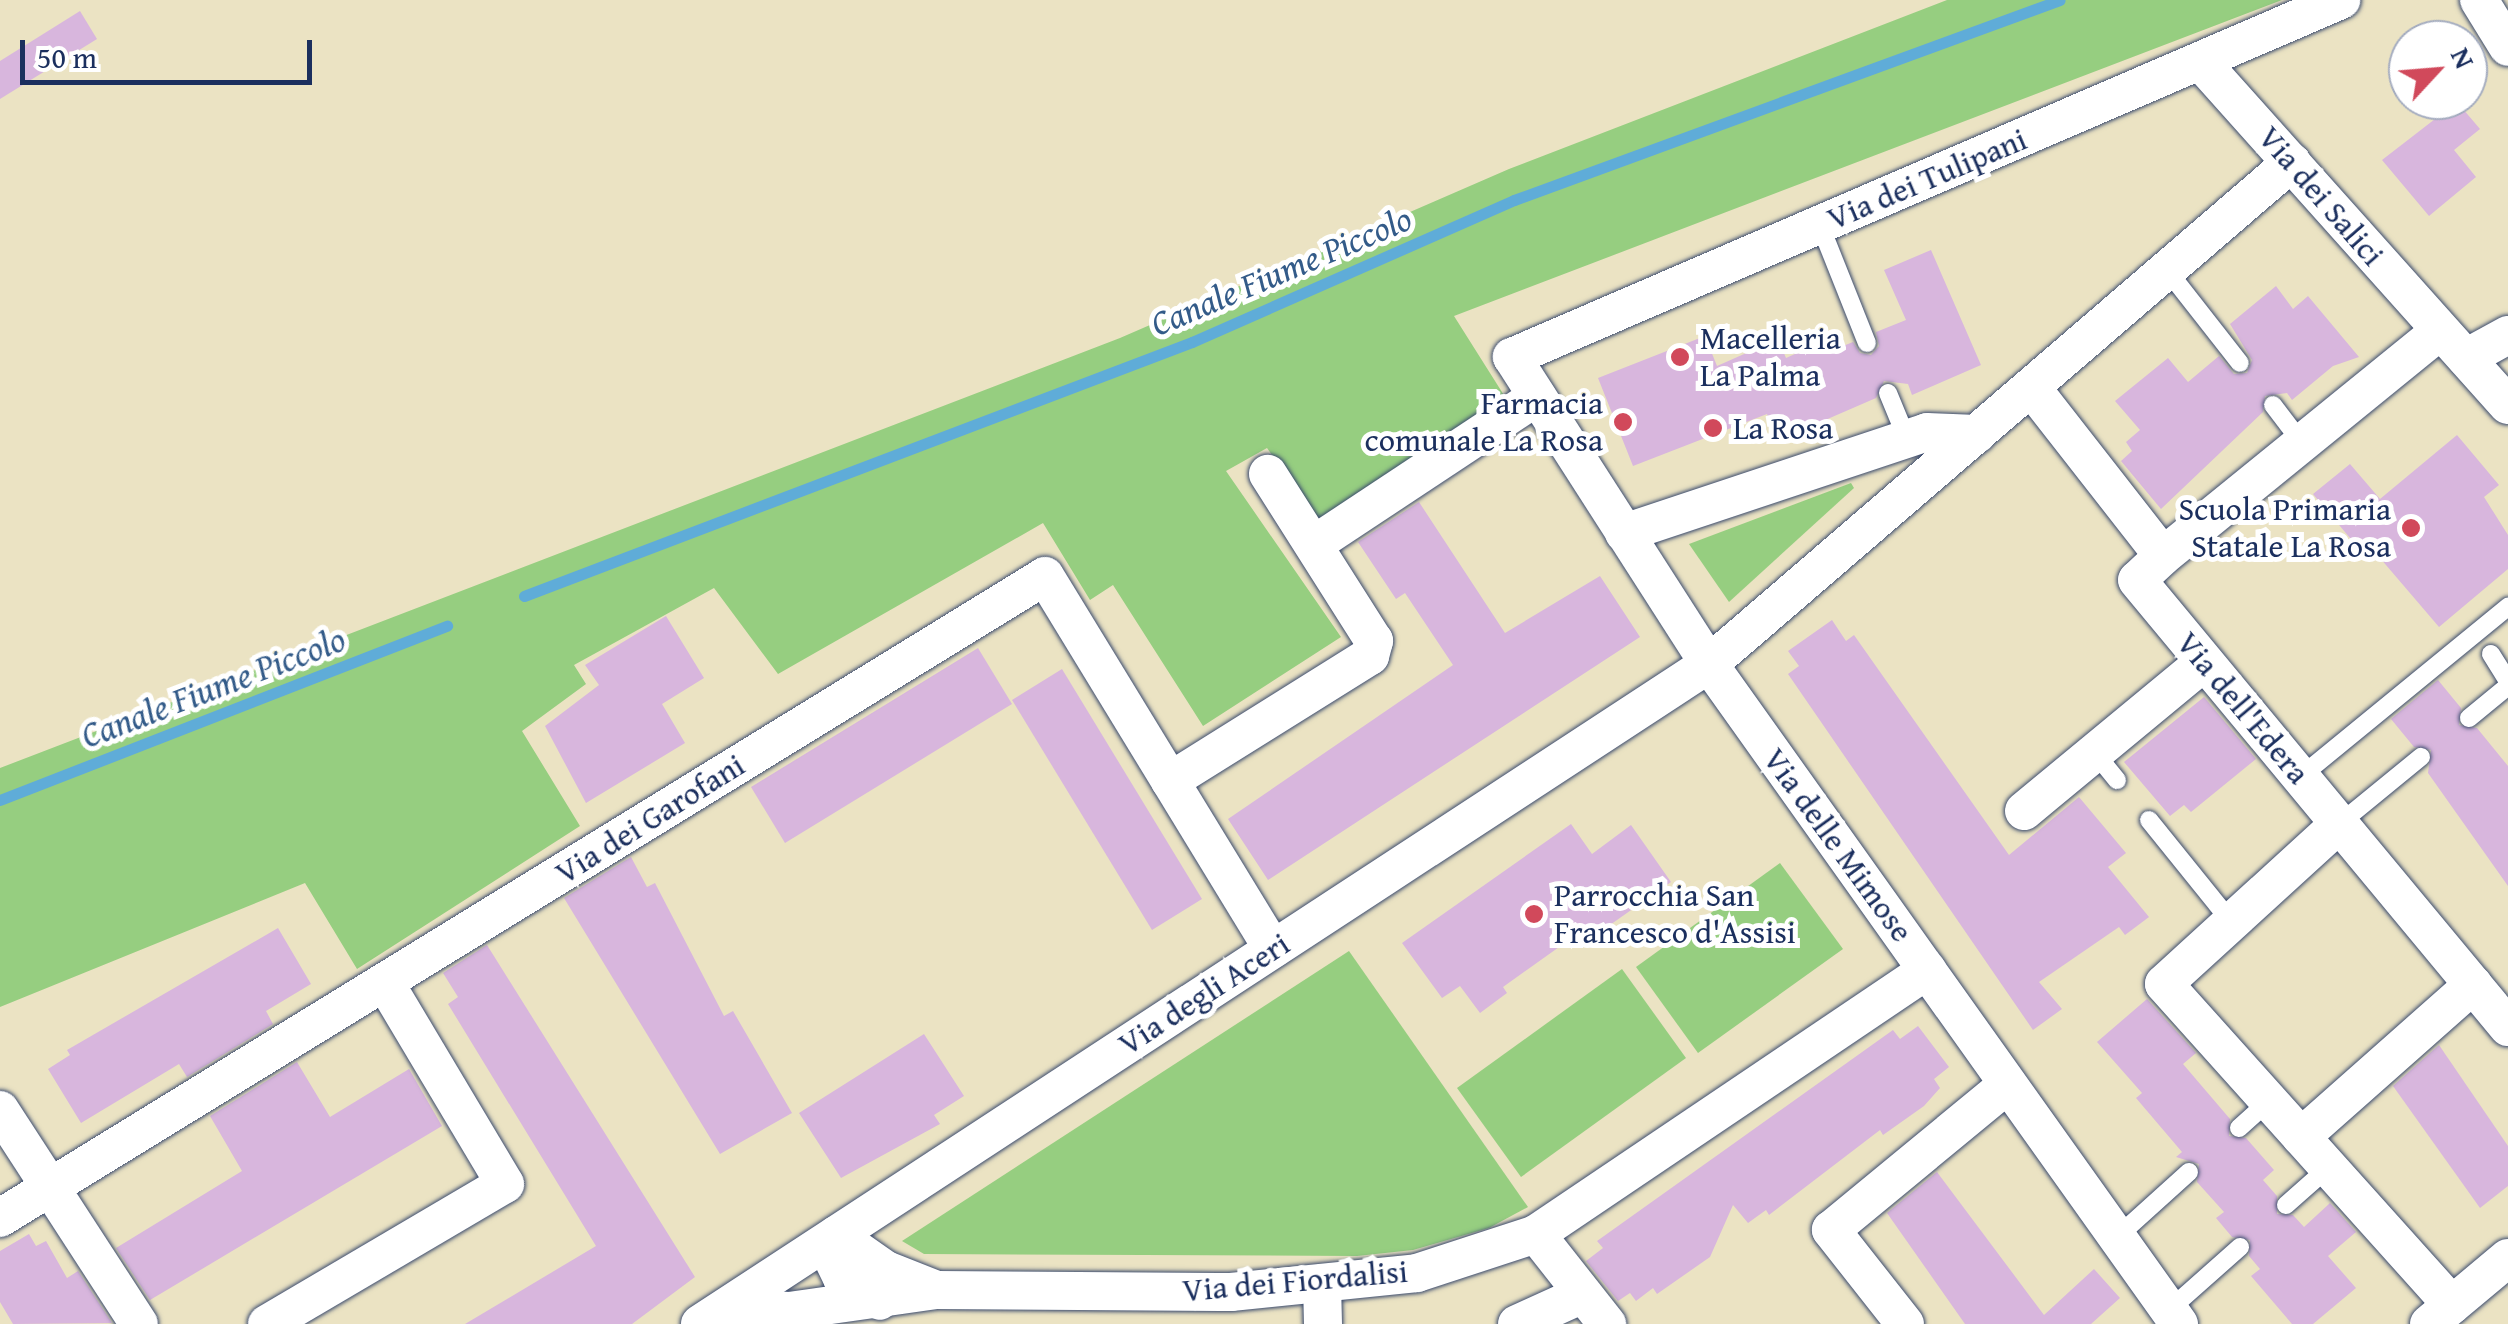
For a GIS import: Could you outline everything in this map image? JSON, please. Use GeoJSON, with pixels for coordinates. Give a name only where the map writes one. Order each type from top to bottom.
{"type":"FeatureCollection","features":[{"type":"Feature","properties":{"kind":"street","name":"Via dei Tulipani"},"geometry":{"type":"LineString","coordinates":[[1512,357],[2340,0]]}},
{"type":"Feature","properties":{"kind":"street"},"geometry":{"type":"LineString","coordinates":[[2480,0],[2508,48]]}},
{"type":"Feature","properties":{"kind":"street","name":"Via dei Salici"},"geometry":{"type":"LineString","coordinates":[[2201,62],[2508,405]]}},
{"type":"Feature","properties":{"kind":"street","name":"Via degli Aceri"},"geometry":{"type":"LineString","coordinates":[[714,1315],[1709,664],[2292,162]]}},
{"type":"Feature","properties":{"kind":"street"},"geometry":{"type":"LineString","coordinates":[[2031,388],[2163,556],[2302,443],[2453,345],[2508,335]]}},
{"type":"Feature","properties":{"kind":"street","name":"Via delle Mimose"},"geometry":{"type":"LineString","coordinates":[[1512,357],[1709,664],[2174,1317]]}},
{"type":"Feature","properties":{"kind":"street"},"geometry":{"type":"LineString","coordinates":[[1316,542],[1537,397]]}},
{"type":"Feature","properties":{"kind":"street"},"geometry":{"type":"LineString","coordinates":[[1624,532],[1927,432],[1977,434]]}},
{"type":"Feature","properties":{"kind":"street"},"geometry":{"type":"LineString","coordinates":[[1268,474],[1316,542],[1374,640],[1370,656],[1170,781],[1274,949]]}},
{"type":"Feature","properties":{"kind":"street","name":"Via dell'Edera"},"geometry":{"type":"LineString","coordinates":[[2163,556],[2136,580],[2508,1027]]}},
{"type":"Feature","properties":{"kind":"street","name":"Via dei Garofani"},"geometry":{"type":"LineString","coordinates":[[0,1218],[1044,576],[1170,781]]}},
{"type":"Feature","properties":{"kind":"street"},"geometry":{"type":"LineString","coordinates":[[2024,811],[2106,766],[2204,662]]}},
{"type":"Feature","properties":{"kind":"street"},"geometry":{"type":"LineString","coordinates":[[2339,824],[2164,984],[2329,1167],[2441,1314],[2508,1258]]}},
{"type":"Feature","properties":{"kind":"street","name":"Via dei Fiordalisi"},"geometry":{"type":"LineString","coordinates":[[714,1315],[880,1301],[937,1290],[1231,1292],[1416,1274],[1536,1234],[1927,970]]}},
{"type":"Feature","properties":{"kind":"street"},"geometry":{"type":"LineString","coordinates":[[267,1324],[505,1184],[385,983]]}},
{"type":"Feature","properties":{"kind":"street"},"geometry":{"type":"LineString","coordinates":[[2301,1137],[2473,985]]}},
{"type":"Feature","properties":{"kind":"street"},"geometry":{"type":"LineString","coordinates":[[1905,1324],[1831,1230],[2008,1084]]}},
{"type":"Feature","properties":{"kind":"street"},"geometry":{"type":"LineString","coordinates":[[0,1110],[139,1324]]}},
{"type":"Feature","properties":{"kind":"street"},"geometry":{"type":"LineString","coordinates":[[1536,1234],[1606,1324]]}},
{"type":"Feature","properties":{"kind":"street"},"geometry":{"type":"LineString","coordinates":[[831,1239],[842,1278],[880,1301]]}},
{"type":"Feature","properties":{"kind":"street","name":"Via dei Fiordalisi"},"geometry":{"type":"LineString","coordinates":[[831,1239],[886,1270],[937,1290]]}},
{"type":"Feature","properties":{"kind":"street"},"geometry":{"type":"LineString","coordinates":[[1322,1283],[1324,1324]]}},
{"type":"Feature","properties":{"kind":"street"},"geometry":{"type":"LineString","coordinates":[[1518,1324],[1583,1294]]}},
{"type":"Feature","properties":{"kind":"lane"},"geometry":{"type":"LineString","coordinates":[[1820,225],[1868,343]]}},
{"type":"Feature","properties":{"kind":"lane"},"geometry":{"type":"LineString","coordinates":[[2167,270],[2240,363]]}},
{"type":"Feature","properties":{"kind":"lane"},"geometry":{"type":"LineString","coordinates":[[1888,393],[1907,439]]}},
{"type":"Feature","properties":{"kind":"lane"},"geometry":{"type":"LineString","coordinates":[[2273,406],[2302,443]]}},
{"type":"Feature","properties":{"kind":"lane"},"geometry":{"type":"LineString","coordinates":[[2300,777],[2508,607]]}},
{"type":"Feature","properties":{"kind":"lane"},"geometry":{"type":"LineString","coordinates":[[2469,718],[2508,684],[2491,654]]}},
{"type":"Feature","properties":{"kind":"lane"},"geometry":{"type":"LineString","coordinates":[[2339,824],[2421,756]]}},
{"type":"Feature","properties":{"kind":"lane"},"geometry":{"type":"LineString","coordinates":[[2149,820],[2232,923]]}},
{"type":"Feature","properties":{"kind":"lane"},"geometry":{"type":"LineString","coordinates":[[2239,1128],[2268,1100]]}},
{"type":"Feature","properties":{"kind":"lane"},"geometry":{"type":"LineString","coordinates":[[2286,1205],[2329,1167]]}},
{"type":"Feature","properties":{"kind":"lane"},"geometry":{"type":"LineString","coordinates":[[2117,1237],[2189,1172]]}},
{"type":"Feature","properties":{"kind":"lane"},"geometry":{"type":"LineString","coordinates":[[2174,1317],[2240,1246]]}},
{"type":"Feature","properties":{"kind":"green space"},"geometry":{"type":"Polygon","coordinates":[[[1947,0],[2282,0],[1454,316],[1507,400],[1320,523],[1267,448],[1226,471],[1341,637],[1203,726],[1113,585],[1090,600],[1043,523],[778,674],[714,588],[574,665],[586,684],[522,731],[580,826],[357,969],[305,883],[0,1007],[0,768],[1120,338],[1509,169],[1947,0]]]}},
{"type":"Feature","properties":{"kind":"green space"},"geometry":{"type":"Polygon","coordinates":[[[1851,483],[1854,488],[1729,602],[1689,544],[1851,483]]]}},
{"type":"Feature","properties":{"kind":"green space"},"geometry":{"type":"Polygon","coordinates":[[[1780,863],[1843,949],[1698,1053],[1636,967],[1780,863]]]}},
{"type":"Feature","properties":{"kind":"green space"},"geometry":{"type":"Polygon","coordinates":[[[1349,951],[1528,1207],[1489,1228],[1413,1250],[1357,1256],[924,1254],[902,1241],[1349,951]]]}},
{"type":"Feature","properties":{"kind":"green space"},"geometry":{"type":"Polygon","coordinates":[[[1622,969],[1686,1058],[1521,1177],[1457,1088],[1622,969]]]}},
{"type":"Feature","properties":{"kind":"building"},"geometry":{"type":"Polygon","coordinates":[[[80,11],[97,39],[0,99],[0,61],[80,11]]]}},
{"type":"Feature","properties":{"kind":"building"},"geometry":{"type":"Polygon","coordinates":[[[2434,120],[2472,120],[2480,129],[2454,150],[2476,177],[2429,216],[2382,160],[2434,120]]]}},
{"type":"Feature","properties":{"kind":"building"},"geometry":{"type":"Polygon","coordinates":[[[1931,250],[1981,365],[1912,395],[1908,384],[1884,381],[1876,398],[1777,441],[1767,414],[1633,466],[1598,378],[1705,336],[1717,366],[1778,339],[1786,358],[1833,337],[1838,348],[1853,342],[1860,353],[1871,355],[1879,346],[1876,332],[1906,320],[1884,270],[1931,250]]]}},
{"type":"Feature","properties":{"kind":"building"},"geometry":{"type":"Polygon","coordinates":[[[2276,286],[2293,309],[2308,296],[2359,357],[2333,366],[2292,400],[2287,393],[2265,396],[2263,412],[2161,509],[2121,461],[2132,451],[2126,442],[2140,430],[2115,401],[2168,358],[2188,382],[2219,356],[2234,374],[2247,373],[2252,360],[2230,324],[2276,286]]]}},
{"type":"Feature","properties":{"kind":"building","name":"Scuola Primaria Statale La Rosa"},"geometry":{"type":"Polygon","coordinates":[[[2457,435],[2499,485],[2484,497],[2508,535],[2508,569],[2439,627],[2374,551],[2366,557],[2313,494],[2350,464],[2380,499],[2457,435]]]}},
{"type":"Feature","properties":{"kind":"building"},"geometry":{"type":"Polygon","coordinates":[[[1419,502],[1505,633],[1600,576],[1640,637],[1268,880],[1228,819],[1453,665],[1405,593],[1396,599],[1358,542],[1419,502]]]}},
{"type":"Feature","properties":{"kind":"building"},"geometry":{"type":"Polygon","coordinates":[[[666,616],[704,678],[662,704],[685,743],[586,803],[545,726],[599,685],[585,665],[666,616]]]}},
{"type":"Feature","properties":{"kind":"building"},"geometry":{"type":"Polygon","coordinates":[[[1832,620],[1846,641],[1854,635],[2009,855],[2079,797],[2126,853],[2108,867],[2149,917],[2125,935],[2119,927],[2039,982],[2062,1009],[2033,1030],[1788,674],[1799,666],[1788,651],[1832,620]]]}},
{"type":"Feature","properties":{"kind":"building"},"geometry":{"type":"Polygon","coordinates":[[[978,648],[1012,704],[785,843],[751,787],[978,648]]]}},
{"type":"Feature","properties":{"kind":"building"},"geometry":{"type":"Polygon","coordinates":[[[1062,669],[1202,899],[1152,930],[1012,700],[1062,669]]]}},
{"type":"Feature","properties":{"kind":"building"},"geometry":{"type":"Polygon","coordinates":[[[2438,680],[2461,708],[2459,725],[2477,728],[2508,766],[2508,886],[2428,773],[2431,750],[2414,747],[2391,719],[2438,680]]]}},
{"type":"Feature","properties":{"kind":"building"},"geometry":{"type":"Polygon","coordinates":[[[2204,697],[2256,759],[2191,812],[2184,805],[2170,816],[2124,762],[2204,697]]]}},
{"type":"Feature","properties":{"kind":"building","name":"Parrocchia San Francesco d'Assisi"},"geometry":{"type":"Polygon","coordinates":[[[1571,824],[1592,854],[1631,825],[1671,882],[1590,939],[1583,930],[1503,987],[1507,993],[1480,1013],[1460,986],[1442,998],[1402,943],[1571,824]]]}},
{"type":"Feature","properties":{"kind":"building"},"geometry":{"type":"Polygon","coordinates":[[[631,857],[647,887],[655,883],[724,1016],[733,1011],[792,1113],[720,1154],[564,898],[631,857]]]}},
{"type":"Feature","properties":{"kind":"building"},"geometry":{"type":"Polygon","coordinates":[[[278,928],[311,984],[266,1011],[273,1024],[187,1077],[179,1064],[81,1123],[48,1069],[70,1055],[67,1050],[278,928]]]}},
{"type":"Feature","properties":{"kind":"building"},"geometry":{"type":"Polygon","coordinates":[[[487,945],[695,1277],[632,1324],[465,1324],[596,1246],[448,1004],[458,997],[443,973],[487,945]]]}},
{"type":"Feature","properties":{"kind":"building"},"geometry":{"type":"Polygon","coordinates":[[[2147,999],[2196,1053],[2183,1064],[2230,1119],[2229,1136],[2246,1138],[2274,1170],[2263,1180],[2277,1196],[2277,1214],[2293,1215],[2304,1227],[2330,1203],[2356,1232],[2328,1256],[2356,1288],[2313,1324],[2292,1324],[2251,1276],[2260,1269],[2249,1256],[2250,1240],[2232,1237],[2216,1218],[2224,1212],[2197,1182],[2199,1164],[2176,1157],[2182,1152],[2136,1098],[2142,1093],[2097,1042],[2147,999]]]}},
{"type":"Feature","properties":{"kind":"building"},"geometry":{"type":"Polygon","coordinates":[[[1918,1026],[1949,1067],[1934,1079],[1940,1088],[1924,1106],[1883,1135],[1880,1130],[1769,1215],[1766,1210],[1748,1223],[1733,1205],[1710,1257],[1657,1294],[1653,1288],[1636,1301],[1630,1293],[1618,1301],[1586,1261],[1603,1248],[1597,1241],[1893,1030],[1900,1039],[1918,1026]]]}},
{"type":"Feature","properties":{"kind":"building"},"geometry":{"type":"Polygon","coordinates":[[[924,1034],[964,1096],[934,1115],[940,1124],[841,1178],[799,1113],[924,1034]]]}},
{"type":"Feature","properties":{"kind":"building"},"geometry":{"type":"Polygon","coordinates":[[[2439,1045],[2508,1146],[2508,1186],[2480,1208],[2393,1086],[2439,1045]]]}},
{"type":"Feature","properties":{"kind":"building"},"geometry":{"type":"Polygon","coordinates":[[[297,1062],[330,1117],[409,1069],[442,1126],[150,1300],[116,1248],[242,1171],[210,1116],[297,1062]]]}},
{"type":"Feature","properties":{"kind":"building"},"geometry":{"type":"Polygon","coordinates":[[[1937,1172],[2044,1315],[2094,1269],[2120,1298],[2091,1324],[1965,1324],[1887,1213],[1937,1172]]]}},
{"type":"Feature","properties":{"kind":"building"},"geometry":{"type":"Polygon","coordinates":[[[29,1234],[36,1246],[46,1241],[67,1278],[78,1271],[112,1323],[13,1324],[0,1302],[0,1251],[29,1234]]]}},
{"type":"Feature","properties":{"kind":"waterway","name":"Canale Fiume Piccolo"},"geometry":{"type":"LineString","coordinates":[[524,596],[1192,342],[1514,200],[2060,0]]}},
{"type":"Feature","properties":{"kind":"waterway","name":"Canale Fiume Piccolo"},"geometry":{"type":"LineString","coordinates":[[0,800],[447,626]]}},
{"type":"Feature","properties":{"kind":"place","name":"Macelleria La Palma"},"geometry":{"type":"Point","coordinates":[1680,357]}},
{"type":"Feature","properties":{"kind":"place","name":"Farmacia comunale La Rosa"},"geometry":{"type":"Point","coordinates":[1623,422]}},
{"type":"Feature","properties":{"kind":"place","name":"La Rosa"},"geometry":{"type":"Point","coordinates":[1713,428]}},
{"type":"Feature","properties":{"kind":"place","name":"Scuola Primaria Statale La Rosa"},"geometry":{"type":"Point","coordinates":[2411,528]}},
{"type":"Feature","properties":{"kind":"place","name":"Parrocchia San Francesco d'Assisi"},"geometry":{"type":"Point","coordinates":[1534,914]}}]}
